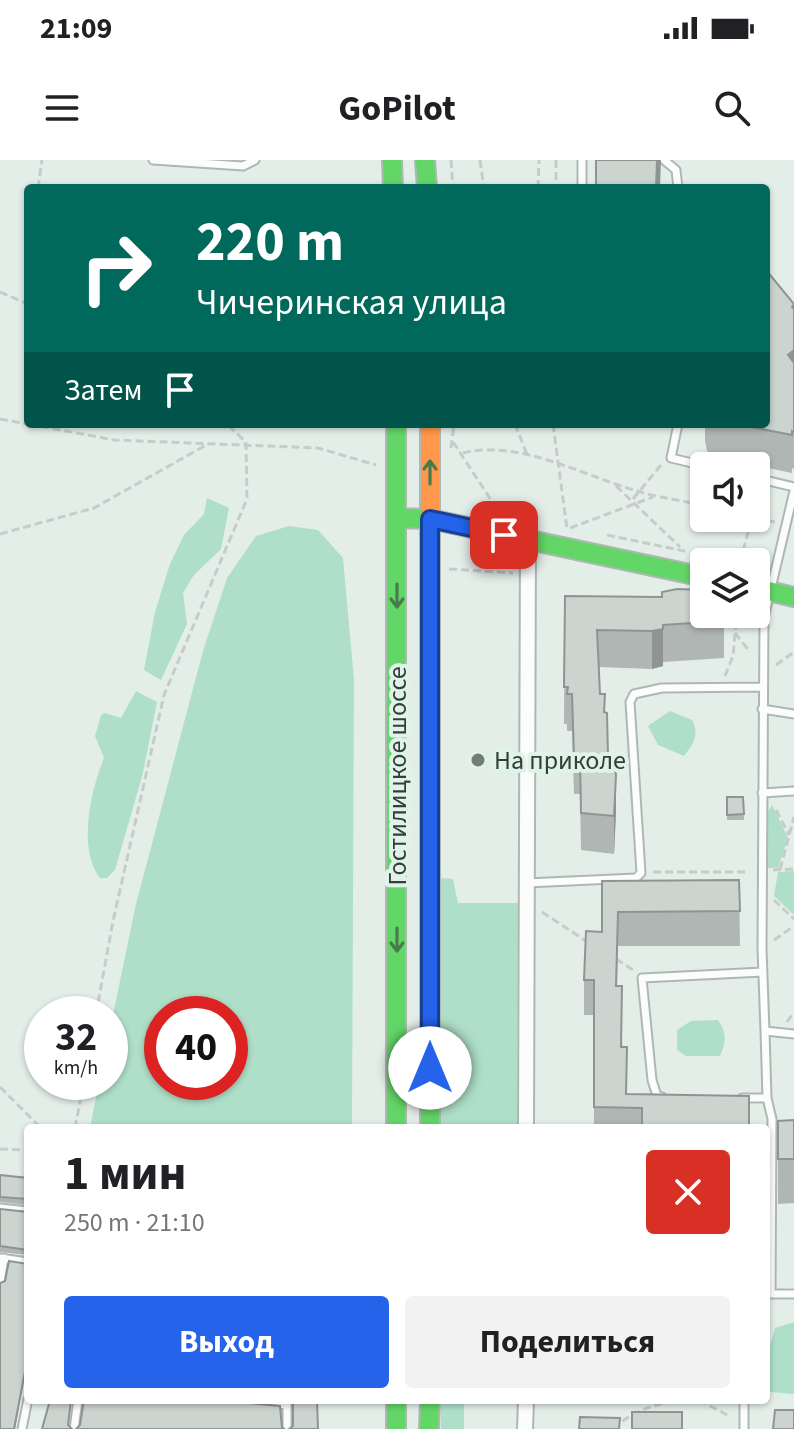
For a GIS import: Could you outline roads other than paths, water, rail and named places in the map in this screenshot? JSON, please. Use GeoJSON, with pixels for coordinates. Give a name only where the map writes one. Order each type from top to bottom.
{"type":"FeatureCollection","features":[{"type":"Feature","properties":{"kind":"street"},"geometry":{"type":"LineString","coordinates":[[392,160],[393,184]]}},
{"type":"Feature","properties":{"kind":"street"},"geometry":{"type":"LineString","coordinates":[[425,160],[427,184]]}},
{"type":"Feature","properties":{"kind":"street","name":"Гостилицкое шоссе"},"geometry":{"type":"LineString","coordinates":[[396,428],[396,1124]]}},
{"type":"Feature","properties":{"kind":"street","name":"Гостилицкое шоссе"},"geometry":{"type":"LineString","coordinates":[[430,428],[430,1124]]}},
{"type":"Feature","properties":{"kind":"street"},"geometry":{"type":"LineString","coordinates":[[397,518],[430,519],[690,574]]}},
{"type":"Feature","properties":{"kind":"street"},"geometry":{"type":"LineString","coordinates":[[526,1124],[528,540]]}},
{"type":"Feature","properties":{"kind":"street"},"geometry":{"type":"LineString","coordinates":[[770,591],[794,597]]}},
{"type":"Feature","properties":{"kind":"street"},"geometry":{"type":"LineString","coordinates":[[396,1404],[396,1429]]}},
{"type":"Feature","properties":{"kind":"street"},"geometry":{"type":"LineString","coordinates":[[429,1429],[430,1404]]}},
{"type":"Feature","properties":{"kind":"street"},"geometry":{"type":"LineString","coordinates":[[525,1429],[526,1404]]}},
{"type":"Feature","properties":{"kind":"lane"},"geometry":{"type":"LineString","coordinates":[[153,160],[243,166],[255,160]]}},
{"type":"Feature","properties":{"kind":"lane"},"geometry":{"type":"LineString","coordinates":[[582,160],[582,184]]}},
{"type":"Feature","properties":{"kind":"lane"},"geometry":{"type":"LineString","coordinates":[[664,160],[676,170],[678,184]]}},
{"type":"Feature","properties":{"kind":"lane"},"geometry":{"type":"LineString","coordinates":[[677,428],[671,458],[690,462]]}},
{"type":"Feature","properties":{"kind":"lane"},"geometry":{"type":"LineString","coordinates":[[770,482],[794,489],[770,570]]}},
{"type":"Feature","properties":{"kind":"lane"},"geometry":{"type":"LineString","coordinates":[[764,628],[762,949],[767,1098],[772,1119],[770,1236]]}},
{"type":"Feature","properties":{"kind":"lane"},"geometry":{"type":"LineString","coordinates":[[526,883],[636,878],[641,873],[630,702],[634,694],[646,690],[762,687]]}},
{"type":"Feature","properties":{"kind":"lane"},"geometry":{"type":"LineString","coordinates":[[762,709],[794,714]]}},
{"type":"Feature","properties":{"kind":"lane"},"geometry":{"type":"LineString","coordinates":[[762,793],[794,791]]}},
{"type":"Feature","properties":{"kind":"lane"},"geometry":{"type":"LineString","coordinates":[[669,1100],[657,1096],[652,1080],[642,978],[763,972]]}},
{"type":"Feature","properties":{"kind":"lane"},"geometry":{"type":"LineString","coordinates":[[765,1031],[794,1034]]}},
{"type":"Feature","properties":{"kind":"lane"},"geometry":{"type":"LineString","coordinates":[[725,1098],[767,1098]]}},
{"type":"Feature","properties":{"kind":"lane"},"geometry":{"type":"LineString","coordinates":[[0,1208],[24,1211]]}},
{"type":"Feature","properties":{"kind":"lane"},"geometry":{"type":"LineString","coordinates":[[0,1283],[2,1258],[24,1261]]}},
{"type":"Feature","properties":{"kind":"lane"},"geometry":{"type":"LineString","coordinates":[[770,1294],[794,1294]]}},
{"type":"Feature","properties":{"kind":"lane"},"geometry":{"type":"LineString","coordinates":[[22,1429],[27,1404]]}},
{"type":"Feature","properties":{"kind":"lane"},"geometry":{"type":"LineString","coordinates":[[74,1429],[77,1404]]}},
{"type":"Feature","properties":{"kind":"lane"},"geometry":{"type":"LineString","coordinates":[[287,1404],[287,1429]]}},
{"type":"Feature","properties":{"kind":"lane"},"geometry":{"type":"LineString","coordinates":[[744,1404],[744,1426]]}},
{"type":"Feature","properties":{"kind":"place","name":"На приколе"},"geometry":{"type":"Point","coordinates":[478,760]}}]}
